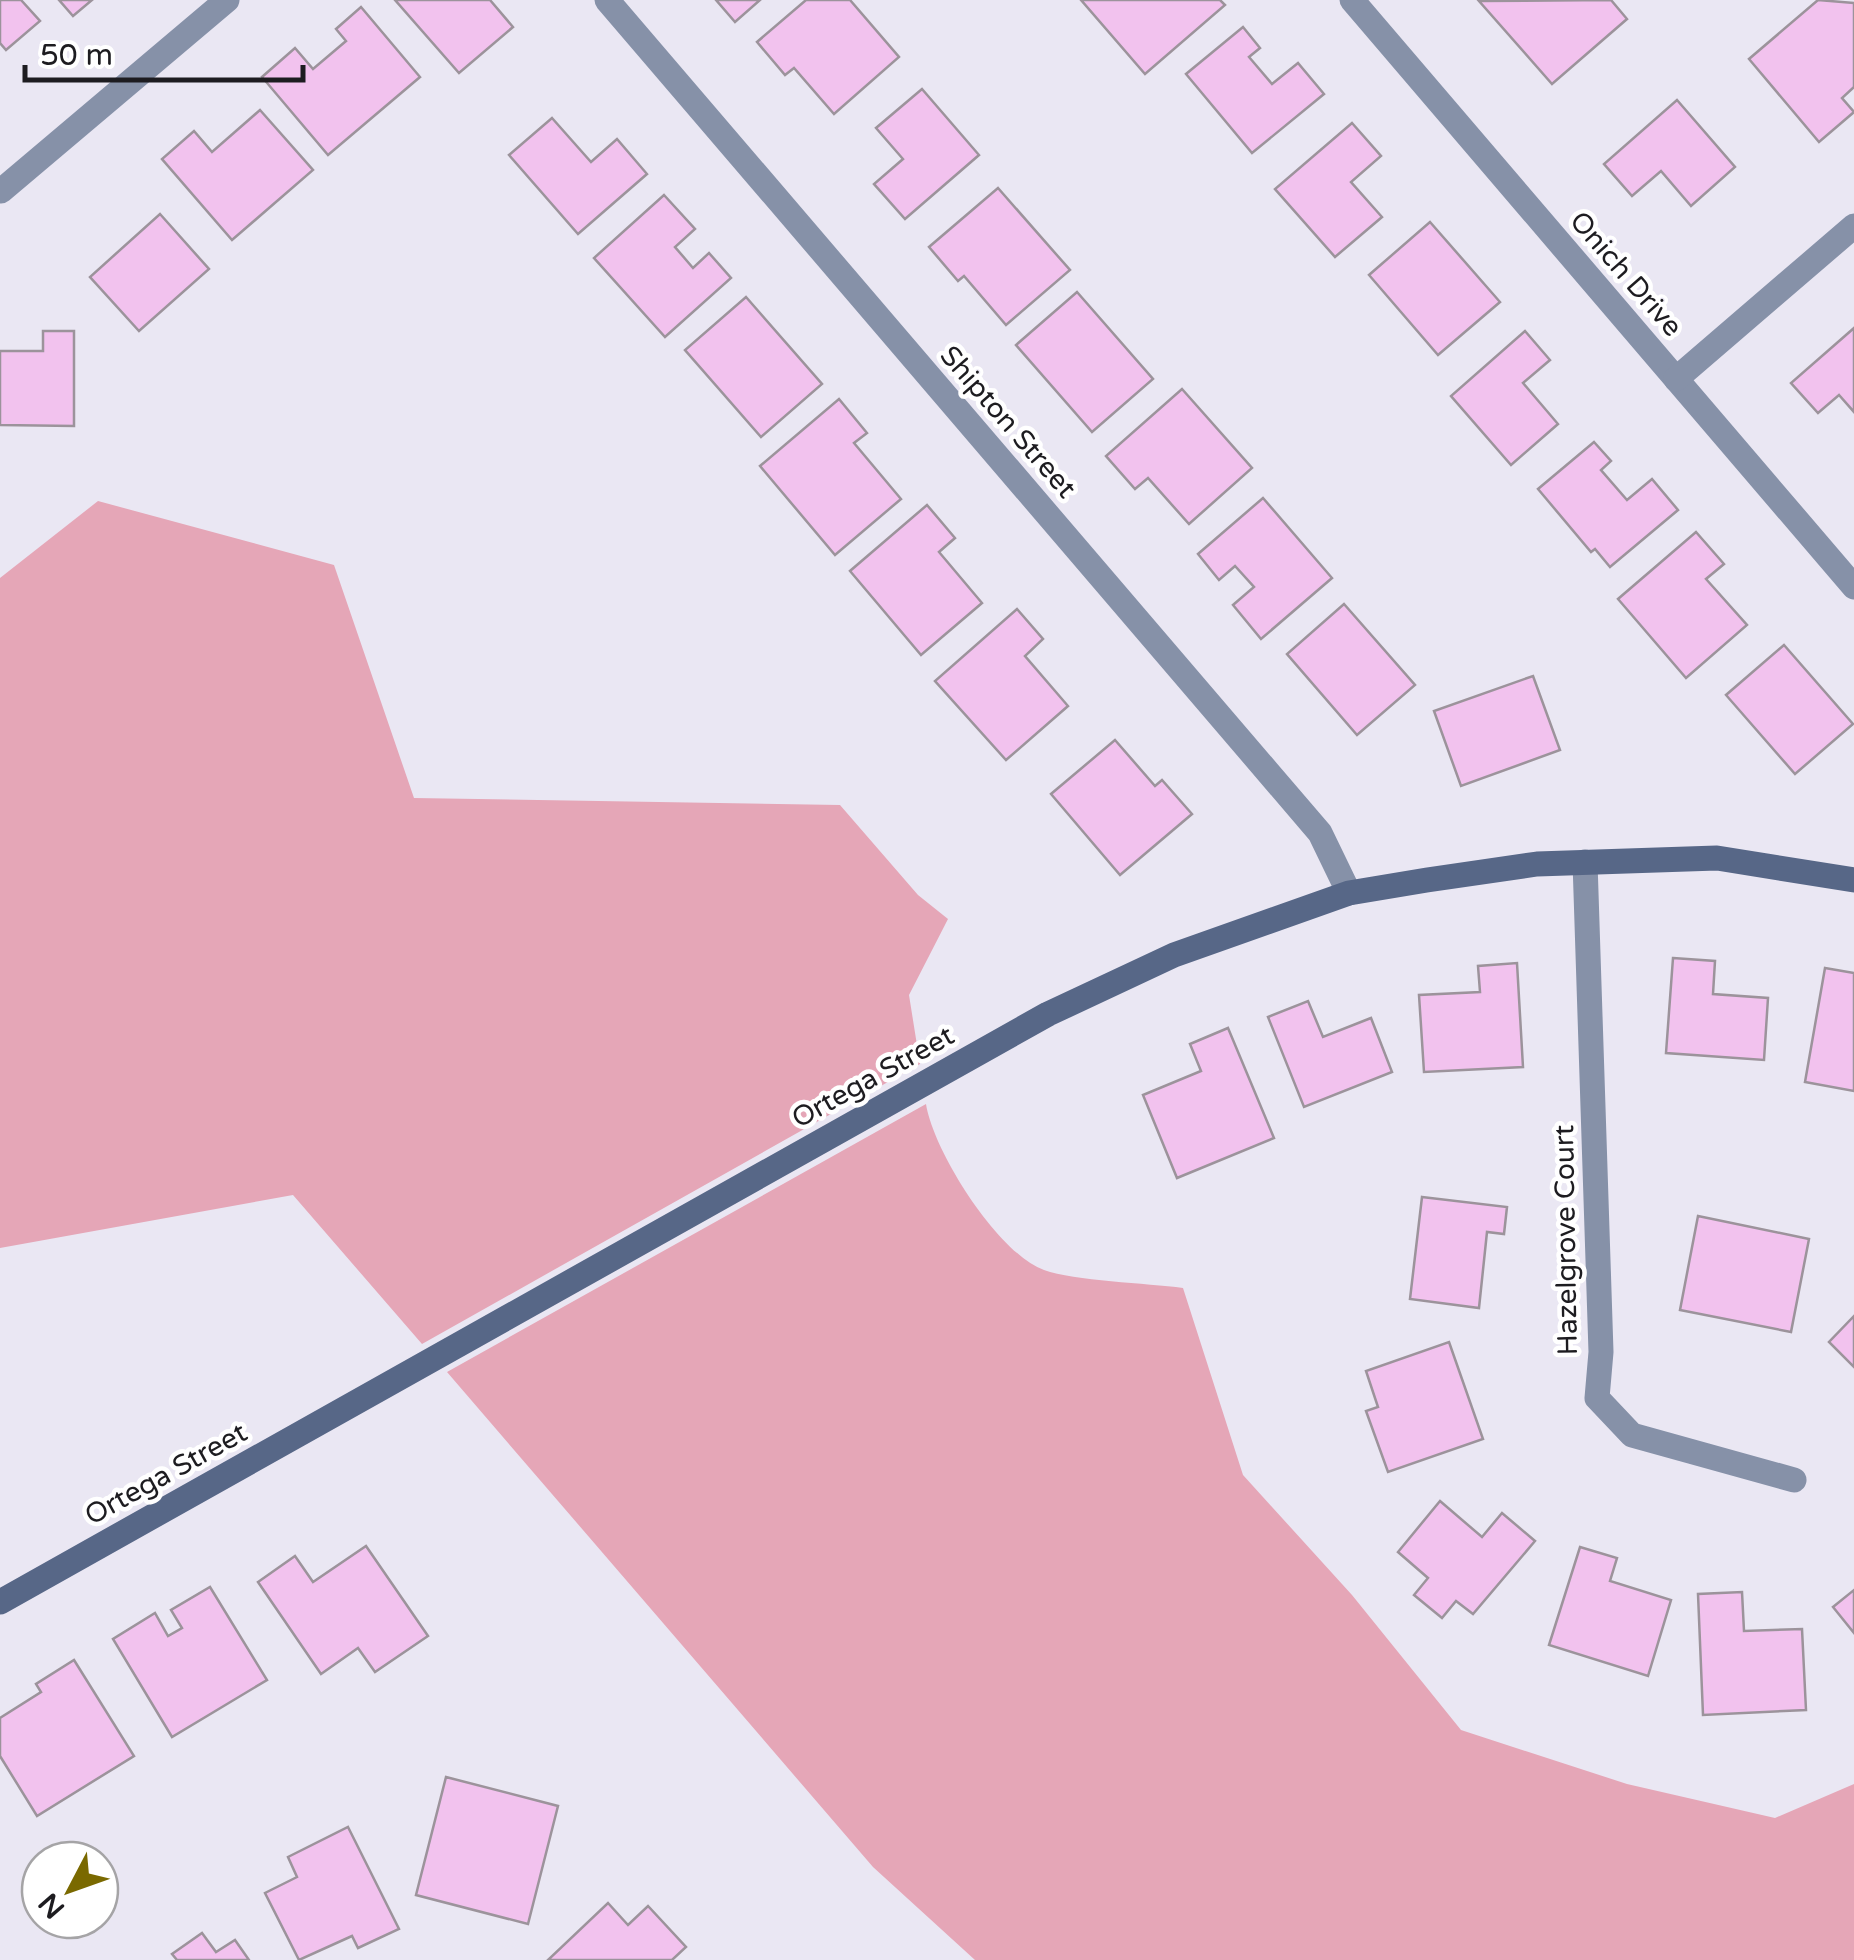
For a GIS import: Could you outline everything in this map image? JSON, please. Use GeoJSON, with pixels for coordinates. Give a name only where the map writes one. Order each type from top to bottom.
{"type":"FeatureCollection","features":[{"type":"Feature","properties":{"kind":"street"},"geometry":{"type":"LineString","coordinates":[[1,191],[227,0]]}},
{"type":"Feature","properties":{"kind":"street","name":"Shipton Street"},"geometry":{"type":"LineString","coordinates":[[607,0],[1320,833],[1348,893]]}},
{"type":"Feature","properties":{"kind":"street","name":"Onich Drive"},"geometry":{"type":"LineString","coordinates":[[1352,0],[1854,587]]}},
{"type":"Feature","properties":{"kind":"street"},"geometry":{"type":"LineString","coordinates":[[1676,379],[1854,226]]}},
{"type":"Feature","properties":{"kind":"street","name":"Ortega Street"},"geometry":{"type":"LineString","coordinates":[[0,1602],[1048,1014],[1174,955],[1348,893],[1537,864],[1717,858],[1854,880]]}},
{"type":"Feature","properties":{"kind":"street","name":"Hazelgrove Court"},"geometry":{"type":"LineString","coordinates":[[1585,862],[1601,1352],[1597,1398],[1632,1435],[1794,1480]]}},
{"type":"Feature","properties":{"kind":"shaded area"},"geometry":{"type":"Polygon","coordinates":[[[98,501],[334,565],[414,798],[840,805],[918,895],[948,919],[909,995],[920,1064],[422,1344],[293,1195],[0,1248],[0,578],[98,501]]]}},
{"type":"Feature","properties":{"kind":"shaded area"},"geometry":{"type":"Polygon","coordinates":[[[926,1104],[941,1147],[970,1198],[1026,1260],[1044,1270],[1073,1277],[1183,1288],[1243,1475],[1352,1595],[1461,1730],[1627,1784],[1775,1818],[1854,1784],[1854,1960],[975,1960],[873,1867],[447,1372],[926,1104]]]}},
{"type":"Feature","properties":{"kind":"building"},"geometry":{"type":"Polygon","coordinates":[[[0,0],[21,0],[40,21],[6,50],[0,43],[0,0]]]}},
{"type":"Feature","properties":{"kind":"building"},"geometry":{"type":"Polygon","coordinates":[[[59,0],[92,0],[73,16],[59,0]]]}},
{"type":"Feature","properties":{"kind":"building"},"geometry":{"type":"Polygon","coordinates":[[[395,0],[490,0],[513,27],[459,73],[395,0]]]}},
{"type":"Feature","properties":{"kind":"building"},"geometry":{"type":"Polygon","coordinates":[[[716,0],[760,0],[735,22],[716,0]]]}},
{"type":"Feature","properties":{"kind":"building"},"geometry":{"type":"Polygon","coordinates":[[[806,0],[850,0],[899,57],[834,114],[794,68],[785,75],[757,42],[806,0]]]}},
{"type":"Feature","properties":{"kind":"building"},"geometry":{"type":"Polygon","coordinates":[[[1081,0],[1220,0],[1225,5],[1145,74],[1081,0]]]}},
{"type":"Feature","properties":{"kind":"building"},"geometry":{"type":"Polygon","coordinates":[[[1611,0],[1627,19],[1552,84],[1479,1],[1611,0]]]}},
{"type":"Feature","properties":{"kind":"building"},"geometry":{"type":"Polygon","coordinates":[[[1818,0],[1854,3],[1854,87],[1842,98],[1854,112],[1819,142],[1749,59],[1818,0]]]}},
{"type":"Feature","properties":{"kind":"building"},"geometry":{"type":"Polygon","coordinates":[[[361,7],[420,77],[328,155],[262,77],[295,48],[313,69],[346,41],[336,29],[361,7]]]}},
{"type":"Feature","properties":{"kind":"building"},"geometry":{"type":"Polygon","coordinates":[[[1243,27],[1260,48],[1249,57],[1272,84],[1298,63],[1324,94],[1252,153],[1186,74],[1243,27]]]}},
{"type":"Feature","properties":{"kind":"building"},"geometry":{"type":"Polygon","coordinates":[[[922,89],[979,155],[905,219],[874,184],[903,159],[876,128],[922,89]]]}},
{"type":"Feature","properties":{"kind":"building"},"geometry":{"type":"Polygon","coordinates":[[[1677,100],[1735,167],[1691,206],[1661,171],[1632,196],[1604,164],[1677,100]]]}},
{"type":"Feature","properties":{"kind":"building"},"geometry":{"type":"Polygon","coordinates":[[[260,110],[313,170],[232,240],[162,159],[194,131],[212,152],[260,110]]]}},
{"type":"Feature","properties":{"kind":"building"},"geometry":{"type":"Polygon","coordinates":[[[552,118],[591,162],[617,139],[647,174],[578,234],[509,155],[552,118]]]}},
{"type":"Feature","properties":{"kind":"building"},"geometry":{"type":"Polygon","coordinates":[[[1352,123],[1381,156],[1351,182],[1382,217],[1335,257],[1275,189],[1352,123]]]}},
{"type":"Feature","properties":{"kind":"building"},"geometry":{"type":"Polygon","coordinates":[[[998,188],[1070,270],[1006,325],[964,276],[958,281],[929,247],[998,188]]]}},
{"type":"Feature","properties":{"kind":"building"},"geometry":{"type":"Polygon","coordinates":[[[664,195],[695,229],[675,247],[693,268],[709,253],[731,278],[665,337],[594,258],[664,195]]]}},
{"type":"Feature","properties":{"kind":"building"},"geometry":{"type":"Polygon","coordinates":[[[160,214],[209,269],[139,331],[90,277],[160,214]]]}},
{"type":"Feature","properties":{"kind":"building"},"geometry":{"type":"Polygon","coordinates":[[[1430,222],[1500,302],[1438,355],[1369,275],[1430,222]]]}},
{"type":"Feature","properties":{"kind":"building"},"geometry":{"type":"Polygon","coordinates":[[[1077,292],[1153,379],[1092,432],[1016,345],[1077,292]]]}},
{"type":"Feature","properties":{"kind":"building"},"geometry":{"type":"Polygon","coordinates":[[[746,297],[822,384],[761,437],[685,350],[746,297]]]}},
{"type":"Feature","properties":{"kind":"building"},"geometry":{"type":"Polygon","coordinates":[[[1854,328],[1854,412],[1839,395],[1818,413],[1791,383],[1854,328]]]}},
{"type":"Feature","properties":{"kind":"building"},"geometry":{"type":"Polygon","coordinates":[[[43,331],[74,331],[74,426],[0,425],[0,351],[43,351],[43,331]]]}},
{"type":"Feature","properties":{"kind":"building"},"geometry":{"type":"Polygon","coordinates":[[[1525,331],[1550,360],[1523,383],[1558,424],[1511,465],[1451,396],[1525,331]]]}},
{"type":"Feature","properties":{"kind":"building"},"geometry":{"type":"Polygon","coordinates":[[[1182,389],[1252,468],[1189,524],[1148,478],[1135,489],[1106,456],[1182,389]]]}},
{"type":"Feature","properties":{"kind":"building"},"geometry":{"type":"Polygon","coordinates":[[[839,399],[867,433],[854,443],[901,499],[835,555],[760,466],[839,399]]]}},
{"type":"Feature","properties":{"kind":"building"},"geometry":{"type":"Polygon","coordinates":[[[1594,442],[1611,461],[1601,470],[1627,500],[1652,479],[1678,510],[1610,567],[1595,549],[1591,552],[1538,489],[1594,442]]]}},
{"type":"Feature","properties":{"kind":"building"},"geometry":{"type":"Polygon","coordinates":[[[1263,498],[1332,578],[1261,639],[1233,605],[1254,587],[1235,566],[1219,580],[1198,554],[1263,498]]]}},
{"type":"Feature","properties":{"kind":"building"},"geometry":{"type":"Polygon","coordinates":[[[927,505],[955,538],[939,552],[982,603],[921,655],[850,571],[927,505]]]}},
{"type":"Feature","properties":{"kind":"building"},"geometry":{"type":"Polygon","coordinates":[[[1696,532],[1724,564],[1706,579],[1747,625],[1686,678],[1618,599],[1696,532]]]}},
{"type":"Feature","properties":{"kind":"building"},"geometry":{"type":"Polygon","coordinates":[[[1344,604],[1415,685],[1357,735],[1287,654],[1344,604]]]}},
{"type":"Feature","properties":{"kind":"building"},"geometry":{"type":"Polygon","coordinates":[[[1017,609],[1043,639],[1025,656],[1068,706],[1006,760],[935,681],[1017,609]]]}},
{"type":"Feature","properties":{"kind":"building"},"geometry":{"type":"Polygon","coordinates":[[[1784,645],[1853,724],[1795,774],[1726,695],[1784,645]]]}},
{"type":"Feature","properties":{"kind":"building"},"geometry":{"type":"Polygon","coordinates":[[[1533,676],[1560,750],[1461,786],[1434,711],[1533,676]]]}},
{"type":"Feature","properties":{"kind":"building"},"geometry":{"type":"Polygon","coordinates":[[[1115,740],[1155,786],[1162,780],[1192,814],[1120,875],[1051,794],[1115,740]]]}},
{"type":"Feature","properties":{"kind":"building"},"geometry":{"type":"Polygon","coordinates":[[[1673,958],[1715,961],[1713,994],[1768,998],[1764,1060],[1666,1053],[1673,958]]]}},
{"type":"Feature","properties":{"kind":"building"},"geometry":{"type":"Polygon","coordinates":[[[1517,963],[1523,1067],[1424,1072],[1419,995],[1480,992],[1478,966],[1517,963]]]}},
{"type":"Feature","properties":{"kind":"building"},"geometry":{"type":"Polygon","coordinates":[[[1825,968],[1854,973],[1854,1091],[1805,1082],[1825,968]]]}},
{"type":"Feature","properties":{"kind":"building"},"geometry":{"type":"Polygon","coordinates":[[[1308,1001],[1323,1037],[1371,1018],[1392,1072],[1304,1107],[1268,1017],[1308,1001]]]}},
{"type":"Feature","properties":{"kind":"building"},"geometry":{"type":"Polygon","coordinates":[[[1228,1028],[1274,1138],[1177,1178],[1143,1095],[1201,1071],[1190,1044],[1228,1028]]]}},
{"type":"Feature","properties":{"kind":"building"},"geometry":{"type":"Polygon","coordinates":[[[1422,1197],[1507,1207],[1504,1234],[1487,1232],[1479,1308],[1410,1299],[1422,1197]]]}},
{"type":"Feature","properties":{"kind":"building"},"geometry":{"type":"Polygon","coordinates":[[[1698,1216],[1809,1239],[1791,1332],[1680,1310],[1698,1216]]]}},
{"type":"Feature","properties":{"kind":"building"},"geometry":{"type":"Polygon","coordinates":[[[1854,1316],[1854,1367],[1829,1342],[1854,1316]]]}},
{"type":"Feature","properties":{"kind":"building"},"geometry":{"type":"Polygon","coordinates":[[[1449,1342],[1483,1439],[1388,1472],[1366,1411],[1378,1407],[1366,1371],[1449,1342]]]}},
{"type":"Feature","properties":{"kind":"building"},"geometry":{"type":"Polygon","coordinates":[[[1440,1501],[1482,1537],[1502,1513],[1535,1541],[1473,1614],[1456,1601],[1442,1618],[1414,1595],[1428,1578],[1398,1552],[1440,1501]]]}},
{"type":"Feature","properties":{"kind":"building"},"geometry":{"type":"Polygon","coordinates":[[[366,1546],[428,1636],[375,1672],[358,1648],[321,1674],[258,1582],[295,1556],[313,1582],[366,1546]]]}},
{"type":"Feature","properties":{"kind":"building"},"geometry":{"type":"Polygon","coordinates":[[[1580,1547],[1617,1558],[1610,1581],[1671,1600],[1648,1676],[1549,1645],[1580,1547]]]}},
{"type":"Feature","properties":{"kind":"building"},"geometry":{"type":"Polygon","coordinates":[[[210,1587],[267,1680],[172,1737],[113,1639],[155,1613],[168,1636],[182,1628],[171,1610],[210,1587]]]}},
{"type":"Feature","properties":{"kind":"building"},"geometry":{"type":"Polygon","coordinates":[[[1854,1590],[1854,1633],[1833,1607],[1854,1590]]]}},
{"type":"Feature","properties":{"kind":"building"},"geometry":{"type":"Polygon","coordinates":[[[1742,1592],[1744,1631],[1802,1629],[1806,1710],[1703,1715],[1698,1594],[1742,1592]]]}},
{"type":"Feature","properties":{"kind":"building"},"geometry":{"type":"Polygon","coordinates":[[[74,1660],[134,1756],[37,1816],[0,1756],[0,1718],[41,1692],[36,1684],[74,1660]]]}},
{"type":"Feature","properties":{"kind":"building"},"geometry":{"type":"Polygon","coordinates":[[[446,1777],[558,1806],[528,1924],[416,1895],[446,1777]]]}},
{"type":"Feature","properties":{"kind":"building"},"geometry":{"type":"Polygon","coordinates":[[[348,1827],[399,1929],[358,1948],[352,1936],[299,1960],[265,1893],[297,1877],[288,1857],[348,1827]]]}},
{"type":"Feature","properties":{"kind":"building"},"geometry":{"type":"Polygon","coordinates":[[[608,1903],[628,1925],[648,1906],[686,1947],[672,1960],[548,1960],[608,1903]]]}},
{"type":"Feature","properties":{"kind":"building"},"geometry":{"type":"Polygon","coordinates":[[[202,1933],[216,1952],[235,1940],[249,1960],[177,1960],[172,1954],[202,1933]]]}}]}
